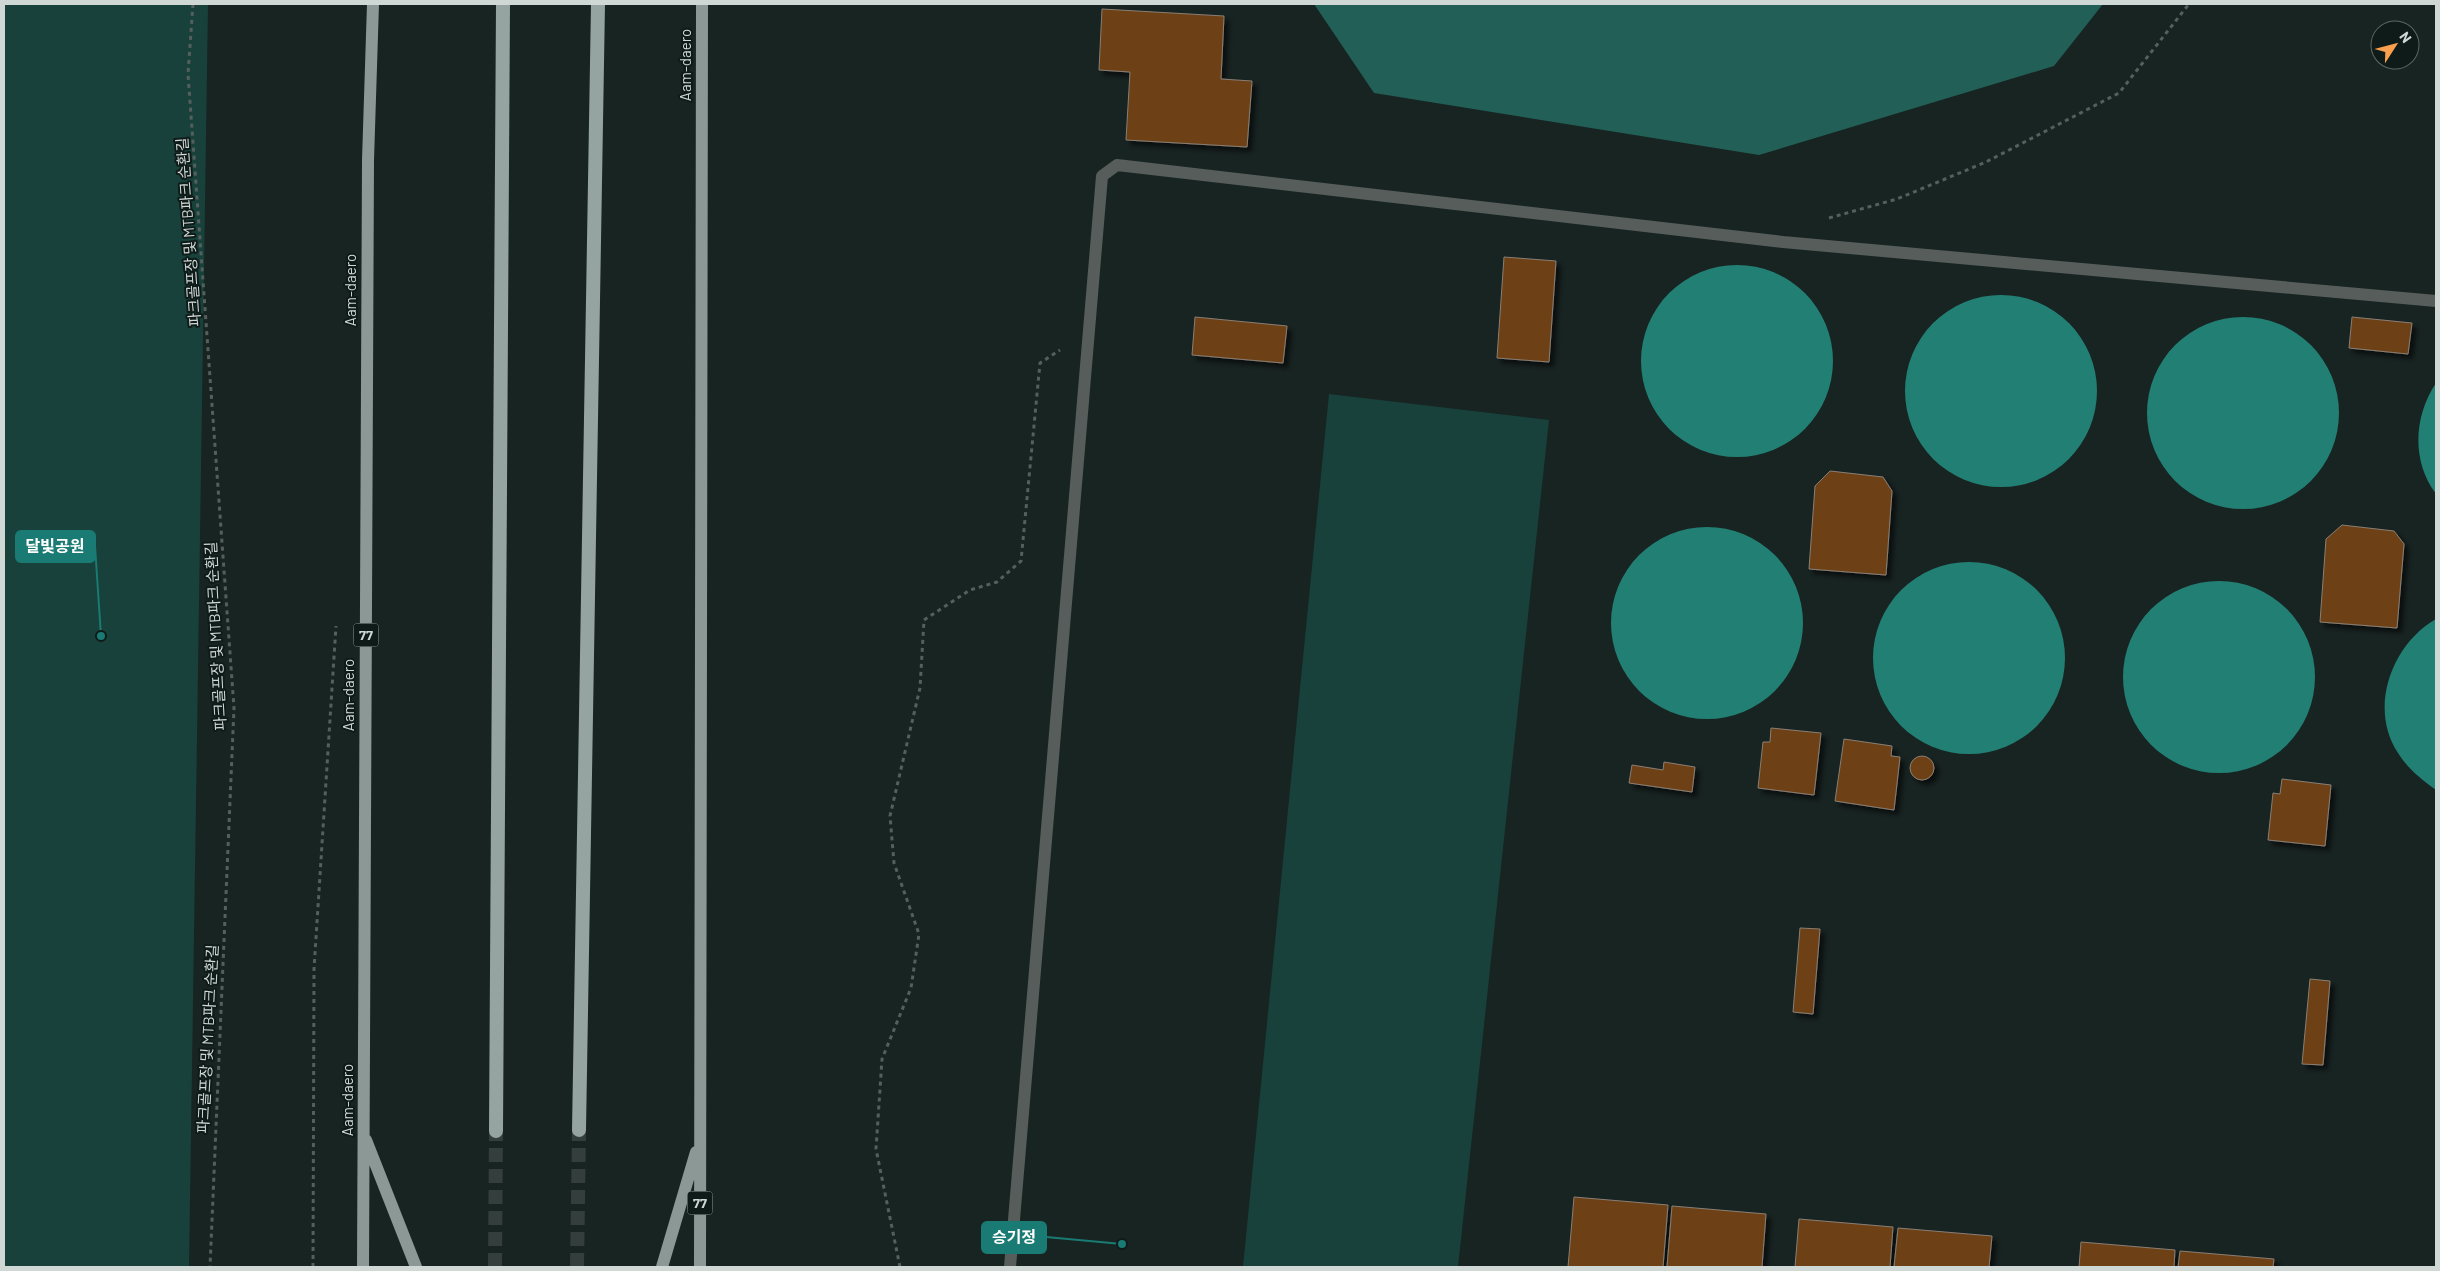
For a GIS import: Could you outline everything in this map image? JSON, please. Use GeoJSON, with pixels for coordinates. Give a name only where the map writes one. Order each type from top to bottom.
{"type":"FeatureCollection","features":[{"type":"Feature","properties":{"kind":"highway"},"geometry":{"type":"LineString","coordinates":[[496,1131],[503,4]]}},
{"type":"Feature","properties":{"kind":"highway"},"geometry":{"type":"LineString","coordinates":[[579,1130],[598,4]]}},
{"type":"Feature","properties":{"kind":"main road","name":"Aam-daero"},"geometry":{"type":"LineString","coordinates":[[363,1267],[368,170],[373,4]]}},
{"type":"Feature","properties":{"kind":"main road","name":"Aam-daero"},"geometry":{"type":"LineString","coordinates":[[700,1267],[702,4]]}},
{"type":"Feature","properties":{"kind":"main road"},"geometry":{"type":"LineString","coordinates":[[364,1133],[416,1267]]}},
{"type":"Feature","properties":{"kind":"main road"},"geometry":{"type":"LineString","coordinates":[[662,1267],[700,1138]]}},
{"type":"Feature","properties":{"kind":"lane"},"geometry":{"type":"LineString","coordinates":[[1010,1267],[1102,176],[1117,165],[1783,242],[2436,301]]}},
{"type":"Feature","properties":{"kind":"path","name":"파크골프장 및 MTB파크 순환길"},"geometry":{"type":"LineString","coordinates":[[193,4],[188,74],[234,708],[210,1267]]}},
{"type":"Feature","properties":{"kind":"path"},"geometry":{"type":"LineString","coordinates":[[1826,218],[1897,199],[1986,162],[2119,93],[2189,4]]}},
{"type":"Feature","properties":{"kind":"path"},"geometry":{"type":"LineString","coordinates":[[900,1267],[876,1149],[882,1059],[911,988],[919,934],[894,863],[890,816],[920,688],[924,620],[970,590],[997,582],[1020,562],[1040,363],[1064,347]]}},
{"type":"Feature","properties":{"kind":"path"},"geometry":{"type":"LineString","coordinates":[[313,1267],[314,969],[336,622]]}},
{"type":"Feature","properties":{"kind":"shaded area"},"geometry":{"type":"Polygon","coordinates":[[[4,4],[208,4],[189,1267],[4,1267],[4,4]]]}},
{"type":"Feature","properties":{"kind":"shaded area"},"geometry":{"type":"Polygon","coordinates":[[[1314,4],[2103,4],[2054,66],[1759,155],[1374,93],[1314,4]]]}},
{"type":"Feature","properties":{"kind":"shaded area"},"geometry":{"type":"Polygon","coordinates":[[[1728,265],[1746,265],[1774,272],[1790,281],[1805,293],[1817,308],[1826,324],[1833,352],[1833,370],[1826,398],[1817,414],[1805,429],[1790,441],[1774,450],[1746,457],[1728,457],[1709,453],[1692,446],[1676,435],[1663,422],[1652,406],[1645,389],[1641,370],[1641,352],[1645,333],[1652,316],[1663,300],[1676,287],[1692,276],[1709,269],[1728,265]]]}},
{"type":"Feature","properties":{"kind":"shaded area"},"geometry":{"type":"Polygon","coordinates":[[[1992,295],[2010,295],[2038,302],[2054,311],[2069,323],[2081,338],[2090,354],[2097,382],[2097,400],[2090,428],[2081,444],[2069,459],[2054,471],[2038,480],[2010,487],[1992,487],[1973,483],[1956,476],[1940,465],[1927,452],[1916,436],[1909,419],[1905,400],[1905,382],[1909,363],[1916,346],[1927,330],[1940,317],[1956,306],[1973,299],[1992,295]]]}},
{"type":"Feature","properties":{"kind":"shaded area"},"geometry":{"type":"Polygon","coordinates":[[[2243,317],[2262,319],[2280,324],[2296,333],[2311,345],[2323,360],[2332,376],[2337,394],[2339,413],[2337,432],[2332,450],[2323,466],[2311,481],[2296,493],[2280,502],[2262,507],[2243,509],[2224,507],[2206,502],[2190,493],[2175,481],[2163,466],[2154,450],[2149,432],[2147,413],[2149,394],[2154,376],[2163,360],[2175,345],[2190,333],[2206,324],[2224,319],[2243,317]]]}},
{"type":"Feature","properties":{"kind":"shaded area"},"geometry":{"type":"Polygon","coordinates":[[[2436,383],[2436,494],[2422,467],[2418,438],[2423,410],[2436,383]]]}},
{"type":"Feature","properties":{"kind":"shaded area"},"geometry":{"type":"Polygon","coordinates":[[[1329,394],[1549,420],[1458,1267],[1243,1267],[1329,394]]]}},
{"type":"Feature","properties":{"kind":"shaded area"},"geometry":{"type":"Polygon","coordinates":[[[1707,527],[1726,529],[1744,534],[1760,543],[1775,555],[1787,570],[1796,586],[1801,604],[1803,623],[1801,642],[1796,660],[1787,676],[1775,691],[1760,703],[1744,712],[1726,717],[1707,719],[1688,717],[1670,712],[1654,703],[1639,691],[1627,676],[1618,660],[1613,642],[1611,623],[1613,604],[1618,586],[1627,570],[1639,555],[1654,543],[1670,534],[1688,529],[1707,527]]]}},
{"type":"Feature","properties":{"kind":"shaded area"},"geometry":{"type":"Polygon","coordinates":[[[1960,562],[1978,562],[2006,569],[2022,578],[2037,590],[2049,605],[2058,621],[2065,649],[2065,667],[2058,695],[2049,711],[2037,726],[2022,738],[2006,747],[1978,754],[1960,754],[1941,750],[1924,743],[1908,732],[1895,719],[1884,703],[1877,686],[1873,667],[1873,649],[1877,630],[1884,613],[1895,597],[1908,584],[1924,573],[1941,566],[1960,562]]]}},
{"type":"Feature","properties":{"kind":"shaded area"},"geometry":{"type":"Polygon","coordinates":[[[2210,581],[2228,581],[2256,588],[2272,597],[2287,609],[2299,624],[2308,640],[2315,668],[2315,686],[2308,714],[2299,730],[2287,745],[2272,757],[2256,766],[2228,773],[2210,773],[2191,769],[2174,762],[2158,751],[2145,738],[2134,722],[2127,705],[2123,686],[2123,668],[2127,649],[2134,632],[2145,616],[2158,603],[2174,592],[2191,585],[2210,581]]]}},
{"type":"Feature","properties":{"kind":"shaded area"},"geometry":{"type":"Polygon","coordinates":[[[2436,619],[2436,790],[2415,773],[2398,753],[2389,735],[2385,717],[2385,697],[2389,678],[2407,644],[2436,619]]]}},
{"type":"Feature","properties":{"kind":"building"},"geometry":{"type":"Polygon","coordinates":[[[1102,9],[1224,16],[1221,79],[1252,81],[1247,147],[1126,140],[1130,72],[1099,70],[1102,9]]]}},
{"type":"Feature","properties":{"kind":"building"},"geometry":{"type":"Polygon","coordinates":[[[1504,257],[1556,261],[1549,362],[1497,358],[1504,257]]]}},
{"type":"Feature","properties":{"kind":"building"},"geometry":{"type":"Polygon","coordinates":[[[1195,317],[1287,326],[1283,363],[1192,355],[1195,317]]]}},
{"type":"Feature","properties":{"kind":"building"},"geometry":{"type":"Polygon","coordinates":[[[2352,317],[2412,323],[2408,354],[2349,348],[2352,317]]]}},
{"type":"Feature","properties":{"kind":"building"},"geometry":{"type":"Polygon","coordinates":[[[1830,471],[1883,477],[1892,491],[1886,575],[1809,569],[1815,486],[1830,471]]]}},
{"type":"Feature","properties":{"kind":"building"},"geometry":{"type":"Polygon","coordinates":[[[2342,525],[2394,531],[2404,544],[2397,628],[2320,622],[2326,539],[2342,525]]]}},
{"type":"Feature","properties":{"kind":"building"},"geometry":{"type":"Polygon","coordinates":[[[1771,728],[1821,733],[1814,795],[1758,788],[1763,742],[1770,742],[1771,728]]]}},
{"type":"Feature","properties":{"kind":"building"},"geometry":{"type":"Polygon","coordinates":[[[1844,739],[1892,746],[1891,756],[1900,757],[1894,810],[1835,801],[1844,739]]]}},
{"type":"Feature","properties":{"kind":"building"},"geometry":{"type":"Polygon","coordinates":[[[1922,756],[1931,759],[1934,768],[1931,777],[1922,780],[1913,777],[1910,768],[1913,759],[1922,756]]]}},
{"type":"Feature","properties":{"kind":"building"},"geometry":{"type":"Polygon","coordinates":[[[1664,762],[1695,767],[1692,792],[1629,783],[1632,765],[1663,770],[1664,762]]]}},
{"type":"Feature","properties":{"kind":"building"},"geometry":{"type":"Polygon","coordinates":[[[2282,779],[2331,785],[2325,846],[2268,840],[2273,793],[2280,794],[2282,779]]]}},
{"type":"Feature","properties":{"kind":"building"},"geometry":{"type":"Polygon","coordinates":[[[1800,928],[1820,929],[1813,1014],[1793,1012],[1800,928]]]}},
{"type":"Feature","properties":{"kind":"building"},"geometry":{"type":"Polygon","coordinates":[[[2310,979],[2330,981],[2323,1065],[2302,1064],[2310,979]]]}},
{"type":"Feature","properties":{"kind":"building"},"geometry":{"type":"Polygon","coordinates":[[[1574,1197],[1668,1205],[1663,1267],[1568,1267],[1574,1197]]]}},
{"type":"Feature","properties":{"kind":"building"},"geometry":{"type":"Polygon","coordinates":[[[1672,1206],[1766,1214],[1762,1267],[1667,1267],[1672,1206]]]}},
{"type":"Feature","properties":{"kind":"building"},"geometry":{"type":"Polygon","coordinates":[[[1799,1219],[1893,1227],[1890,1267],[1795,1267],[1799,1219]]]}},
{"type":"Feature","properties":{"kind":"building"},"geometry":{"type":"Polygon","coordinates":[[[1898,1228],[1992,1236],[1989,1267],[1894,1267],[1898,1228]]]}},
{"type":"Feature","properties":{"kind":"building"},"geometry":{"type":"Polygon","coordinates":[[[2081,1242],[2175,1250],[2174,1267],[2079,1267],[2081,1242]]]}},
{"type":"Feature","properties":{"kind":"building"},"geometry":{"type":"Polygon","coordinates":[[[2180,1251],[2274,1259],[2273,1267],[2178,1267],[2180,1251]]]}},
{"type":"Feature","properties":{"kind":"tunnel"},"geometry":{"type":"LineString","coordinates":[[577,1267],[579,1130]]}},
{"type":"Feature","properties":{"kind":"tunnel"},"geometry":{"type":"LineString","coordinates":[[495,1267],[496,1131]]}},
{"type":"Feature","properties":{"kind":"place","name":"달빛공원"},"geometry":{"type":"Point","coordinates":[101,636]}},
{"type":"Feature","properties":{"kind":"place","name":"승기정"},"geometry":{"type":"Point","coordinates":[1122,1244]}}]}
